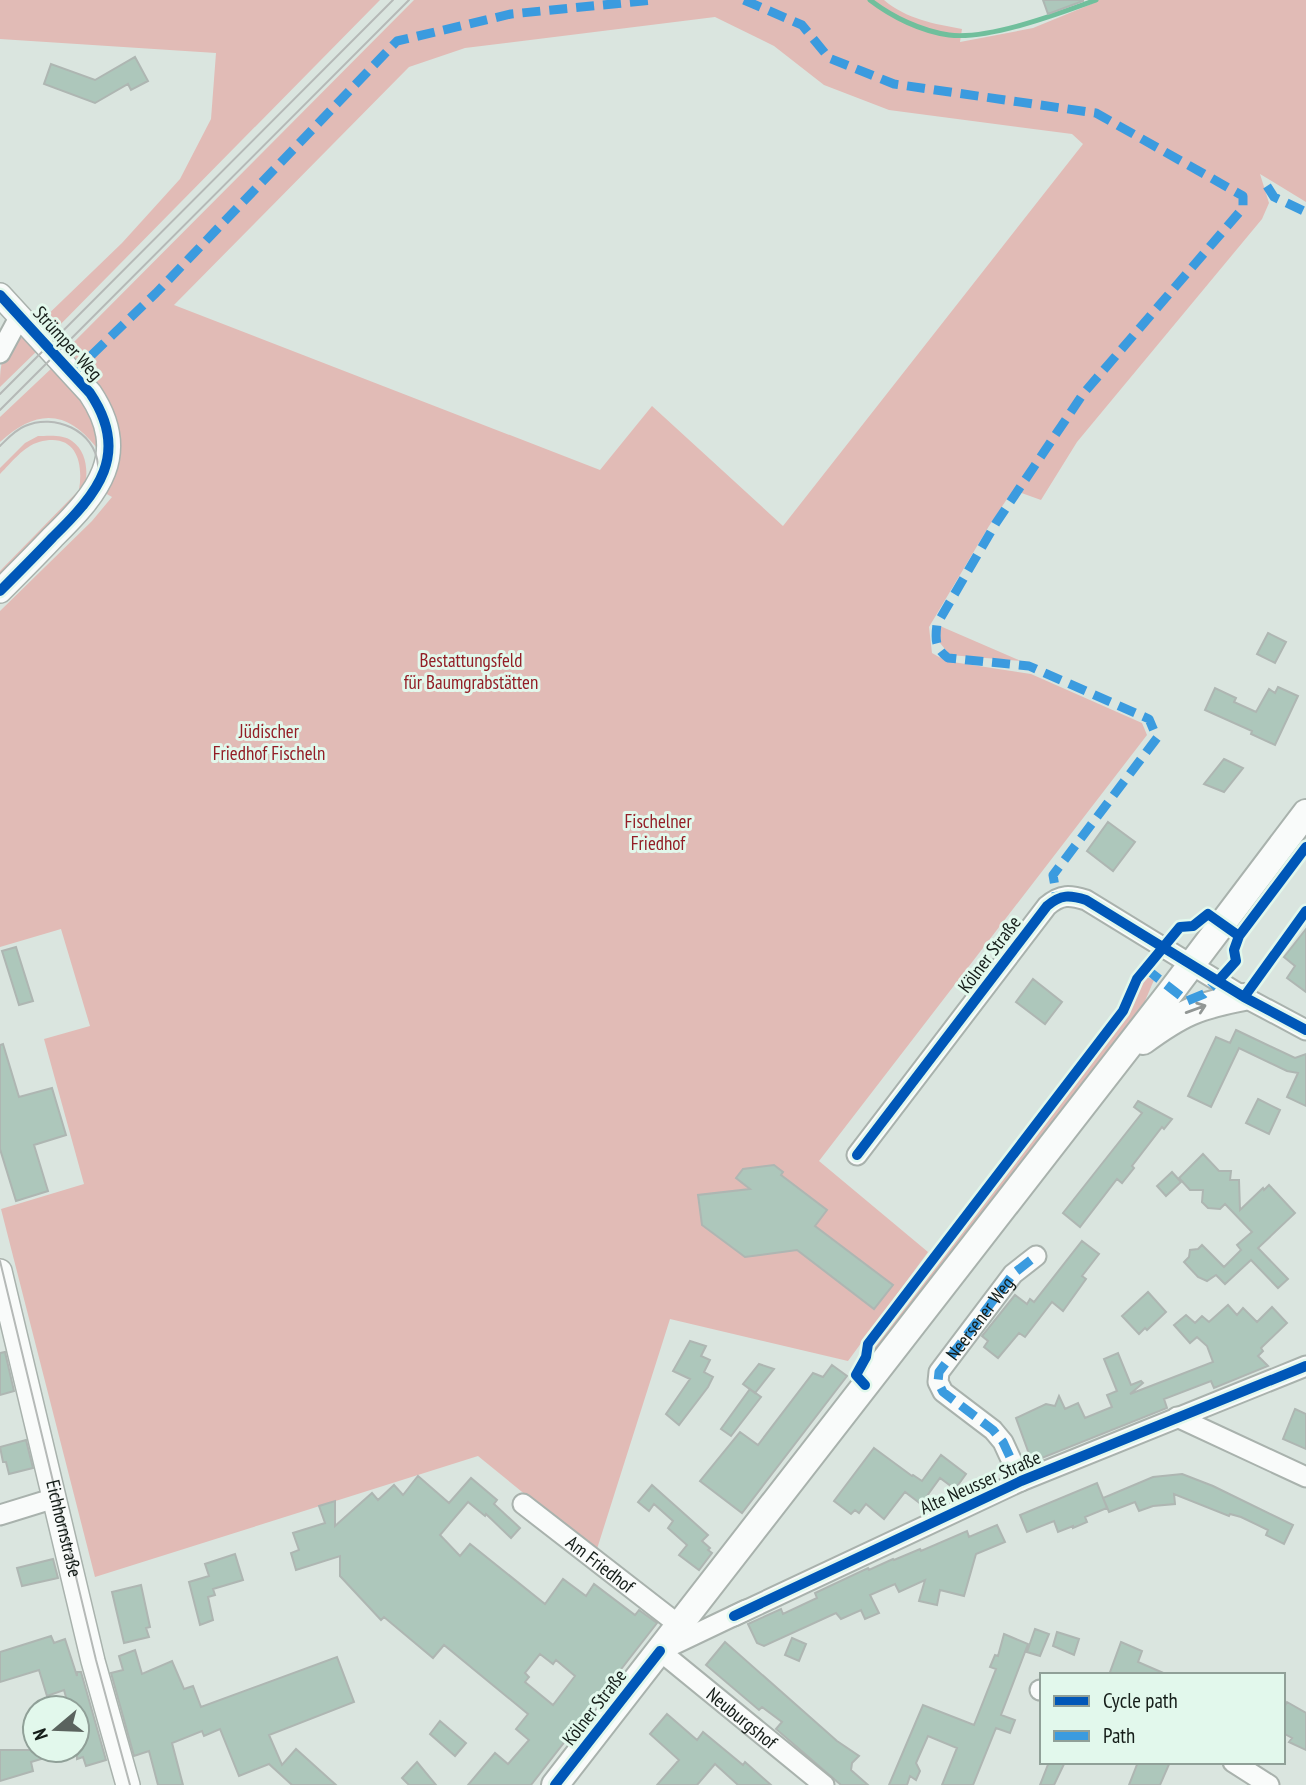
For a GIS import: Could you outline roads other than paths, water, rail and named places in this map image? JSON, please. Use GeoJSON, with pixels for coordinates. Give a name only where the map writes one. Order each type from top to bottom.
{"type":"FeatureCollection","features":[{"type":"Feature","properties":{"kind":"main road","name":"Kölner Straße"},"geometry":{"type":"LineString","coordinates":[[555,1785],[1119,1059],[1306,813]]}},
{"type":"Feature","properties":{"kind":"main road"},"geometry":{"type":"LineString","coordinates":[[1119,1059],[1185,1013],[1202,1006],[1244,997]]}},
{"type":"Feature","properties":{"kind":"street","name":"Strümper Weg"},"geometry":{"type":"LineString","coordinates":[[0,295],[90,393],[100,408],[108,444],[107,464],[90,498],[0,590]]}},
{"type":"Feature","properties":{"kind":"street"},"geometry":{"type":"LineString","coordinates":[[0,353],[20,316]]}},
{"type":"Feature","properties":{"kind":"street","name":"Kölner Straße"},"geometry":{"type":"LineString","coordinates":[[857,1155],[1047,906],[1056,898],[1069,895],[1086,900],[1191,965]]}},
{"type":"Feature","properties":{"kind":"street"},"geometry":{"type":"LineString","coordinates":[[1191,965],[1306,1030]]}},
{"type":"Feature","properties":{"kind":"street","name":"Neersener Weg"},"geometry":{"type":"LineString","coordinates":[[1021,1481],[1003,1442],[993,1430],[943,1392],[938,1382],[939,1372],[1013,1274],[1036,1256]]}},
{"type":"Feature","properties":{"kind":"street","name":"Eichhornstraße"},"geometry":{"type":"LineString","coordinates":[[0,1271],[93,1661],[128,1785]]}},
{"type":"Feature","properties":{"kind":"street","name":"Alte Neusser Straße"},"geometry":{"type":"LineString","coordinates":[[660,1651],[1021,1481],[1306,1366]]}},
{"type":"Feature","properties":{"kind":"street"},"geometry":{"type":"LineString","coordinates":[[1177,1417],[1306,1477]]}},
{"type":"Feature","properties":{"kind":"street"},"geometry":{"type":"LineString","coordinates":[[0,1516],[55,1498]]}},
{"type":"Feature","properties":{"kind":"street","name":"Am Friedhof"},"geometry":{"type":"LineString","coordinates":[[523,1504],[679,1625]]}},
{"type":"Feature","properties":{"kind":"street","name":"Neuburgshof"},"geometry":{"type":"LineString","coordinates":[[660,1651],[824,1785]]}},
{"type":"Feature","properties":{"kind":"street"},"geometry":{"type":"LineString","coordinates":[[1236,1764],[1269,1785]]}},
{"type":"Feature","properties":{"kind":"waterway"},"geometry":{"type":"LineString","coordinates":[[870,0],[918,27],[938,33],[965,36],[1023,25],[1096,0]]}},
{"type":"Feature","properties":{"kind":"tram line"},"geometry":{"type":"LineString","coordinates":[[0,394],[393,0]]}},
{"type":"Feature","properties":{"kind":"tram line"},"geometry":{"type":"LineString","coordinates":[[0,410],[409,0]]}},
{"type":"Feature","properties":{"kind":"tram line"},"geometry":{"type":"LineString","coordinates":[[0,446],[25,426],[60,423],[81,434],[89,442],[98,465],[90,496],[76,518],[0,594]]}},
{"type":"Feature","properties":{"kind":"tram line"},"geometry":{"type":"LineString","coordinates":[[0,1261],[96,1660],[130,1785]]}},
{"type":"Feature","properties":{"kind":"park label","name":"Bestattungsfeld für Baumgrabstätten"},"geometry":{"type":"Point","coordinates":[471,671]}},
{"type":"Feature","properties":{"kind":"park label","name":"Jüdischer Friedhof Fischeln"},"geometry":{"type":"Point","coordinates":[269,742]}},
{"type":"Feature","properties":{"kind":"park label","name":"Fischelner Friedhof"},"geometry":{"type":"Point","coordinates":[658,832]}}]}
